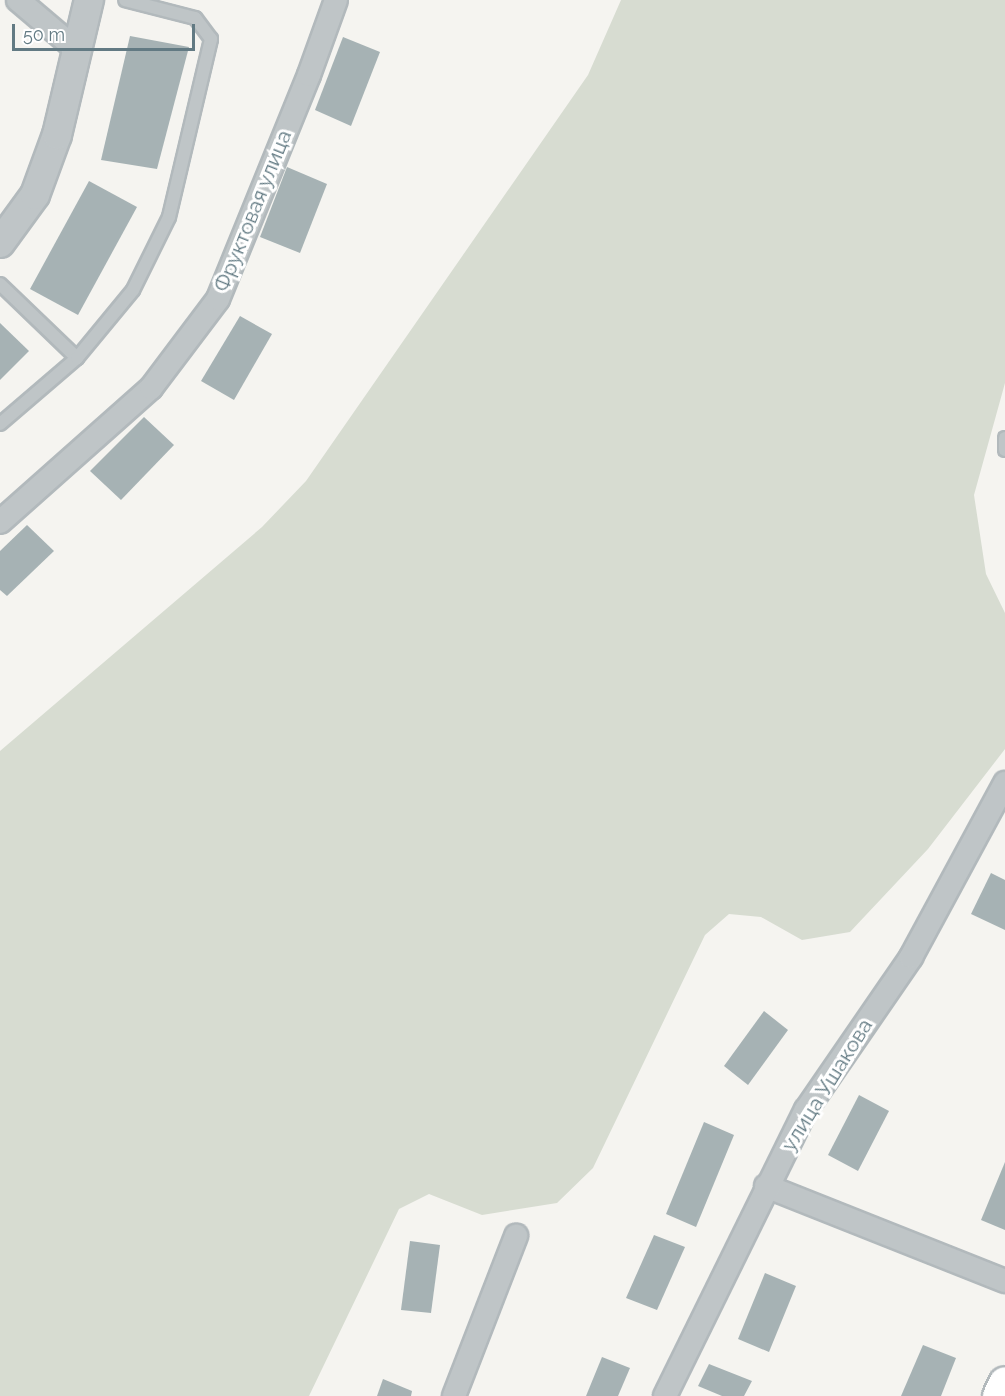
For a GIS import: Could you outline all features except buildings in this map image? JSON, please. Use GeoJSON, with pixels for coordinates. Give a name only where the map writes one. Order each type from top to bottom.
{"type":"FeatureCollection","features":[{"type":"Feature","properties":{"kind":"main road"},"geometry":{"type":"LineString","coordinates":[[999,1396],[1005,1383]]}},
{"type":"Feature","properties":{"kind":"street"},"geometry":{"type":"LineString","coordinates":[[18,0],[77,50]]}},
{"type":"Feature","properties":{"kind":"street"},"geometry":{"type":"LineString","coordinates":[[0,243],[35,195],[57,135],[89,0]]}},
{"type":"Feature","properties":{"kind":"street","name":"Фруктовая улица"},"geometry":{"type":"LineString","coordinates":[[0,522],[151,388],[218,299],[309,75],[336,0]]}},
{"type":"Feature","properties":{"kind":"street","name":"улица Ушакова"},"geometry":{"type":"LineString","coordinates":[[665,1396],[766,1186],[806,1110],[911,957],[1005,783]]}},
{"type":"Feature","properties":{"kind":"street"},"geometry":{"type":"LineString","coordinates":[[766,1186],[1005,1281]]}},
{"type":"Feature","properties":{"kind":"street"},"geometry":{"type":"LineString","coordinates":[[454,1396],[516,1236]]}},
{"type":"Feature","properties":{"kind":"lane"},"geometry":{"type":"LineString","coordinates":[[0,424],[77,358],[134,290],[169,217],[211,39],[195,18],[125,0]]}},
{"type":"Feature","properties":{"kind":"lane"},"geometry":{"type":"LineString","coordinates":[[0,284],[77,358]]}},
{"type":"Feature","properties":{"kind":"lane"},"geometry":{"type":"LineString","coordinates":[[1005,438],[1005,450]]}},
{"type":"Feature","properties":{"kind":"shaded area"},"geometry":{"type":"Polygon","coordinates":[[[621,0],[1005,0],[1005,383],[974,495],[986,574],[1005,613],[1005,749],[928,849],[850,932],[802,940],[761,917],[729,914],[705,935],[593,1168],[557,1203],[482,1215],[429,1194],[399,1209],[309,1396],[0,1396],[0,751],[262,527],[306,481],[588,75],[621,0]]]}}]}
